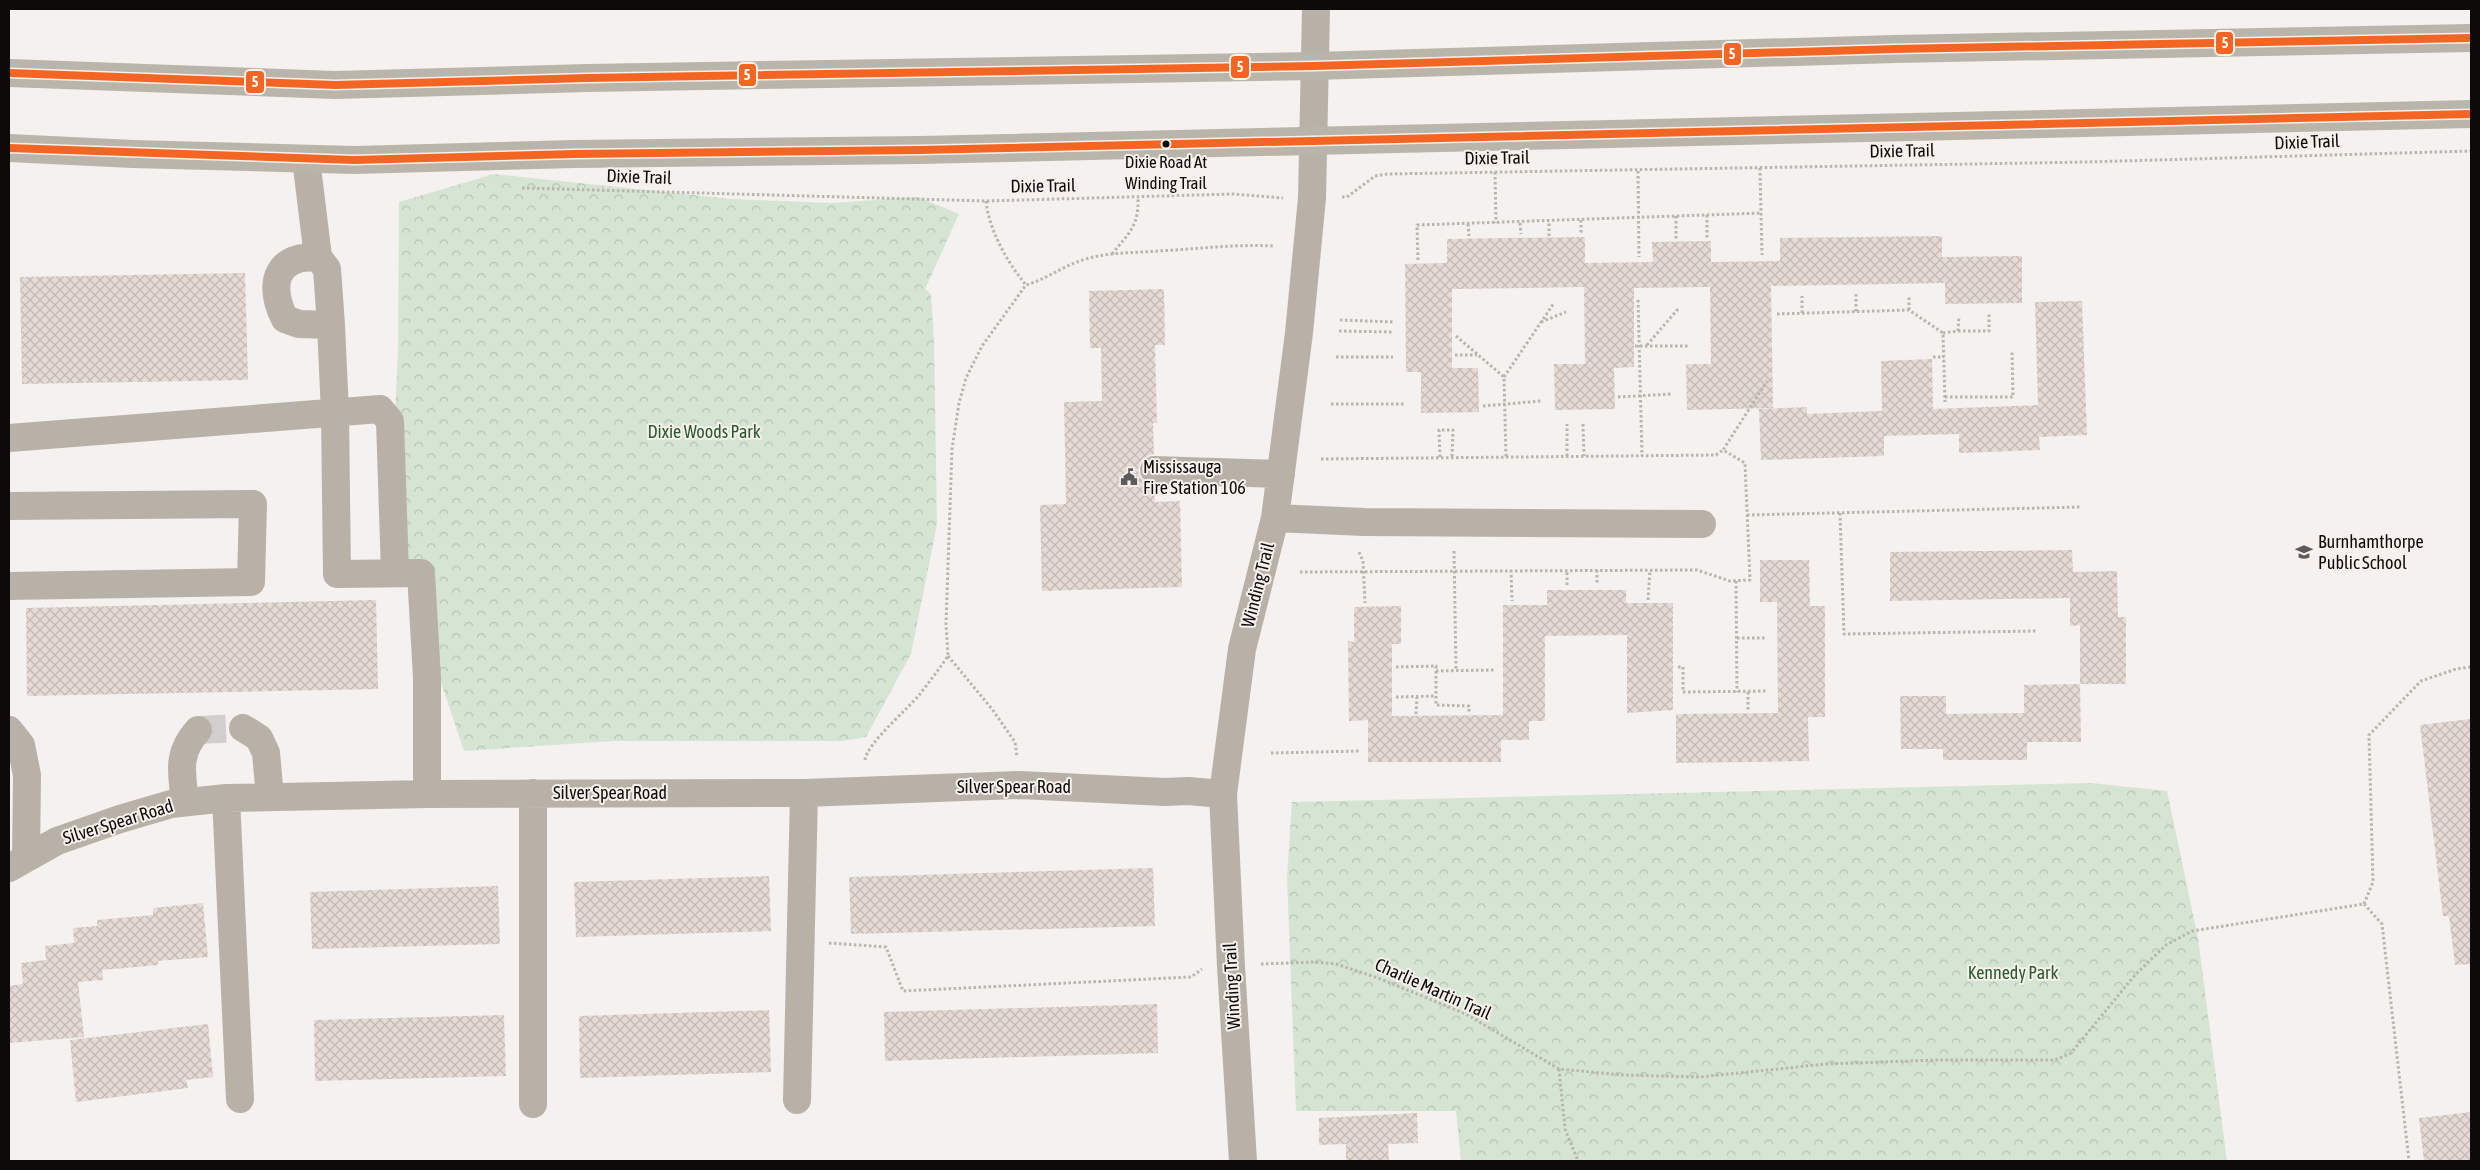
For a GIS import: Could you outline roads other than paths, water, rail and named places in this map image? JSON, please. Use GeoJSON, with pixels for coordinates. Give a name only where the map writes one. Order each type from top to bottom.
{"type":"FeatureCollection","features":[{"type":"Feature","properties":{"kind":"main road"},"geometry":{"type":"LineString","coordinates":[[9,73],[336,85],[596,78],[1314,66],[1895,49],[2471,38]]}},
{"type":"Feature","properties":{"kind":"main road"},"geometry":{"type":"LineString","coordinates":[[9,148],[306,159],[920,150],[2471,114]]}},
{"type":"Feature","properties":{"kind":"street","name":"Winding Trail"},"geometry":{"type":"LineString","coordinates":[[1243,1161],[1223,794],[1242,649],[1275,518],[1300,324],[1311,211],[1316,9]]}},
{"type":"Feature","properties":{"kind":"street"},"geometry":{"type":"LineString","coordinates":[[306,159],[318,257],[327,269],[335,413],[337,574],[421,573],[427,678],[427,794]]}},
{"type":"Feature","properties":{"kind":"street"},"geometry":{"type":"LineString","coordinates":[[318,257],[298,259],[286,267],[276,281],[276,303],[284,318],[299,324],[331,325]]}},
{"type":"Feature","properties":{"kind":"street"},"geometry":{"type":"LineString","coordinates":[[9,438],[380,409],[390,421],[395,573]]}},
{"type":"Feature","properties":{"kind":"street"},"geometry":{"type":"LineString","coordinates":[[1154,470],[1281,474]]}},
{"type":"Feature","properties":{"kind":"street"},"geometry":{"type":"LineString","coordinates":[[9,506],[253,504],[251,582],[9,586]]}},
{"type":"Feature","properties":{"kind":"street"},"geometry":{"type":"LineString","coordinates":[[1275,518],[1364,522],[1702,524]]}},
{"type":"Feature","properties":{"kind":"street"},"geometry":{"type":"LineString","coordinates":[[243,728],[259,738],[266,753],[270,797]]}},
{"type":"Feature","properties":{"kind":"street"},"geometry":{"type":"LineString","coordinates":[[9,730],[21,746],[27,775],[17,863]]}},
{"type":"Feature","properties":{"kind":"street"},"geometry":{"type":"LineString","coordinates":[[185,802],[181,760],[189,740],[198,730]]}},
{"type":"Feature","properties":{"kind":"street","name":"Silver Spear Road"},"geometry":{"type":"LineString","coordinates":[[17,863],[57,841],[162,806],[226,798],[533,793],[804,793],[1020,785],[1223,794]]}},
{"type":"Feature","properties":{"kind":"street"},"geometry":{"type":"LineString","coordinates":[[532,1104],[533,793]]}},
{"type":"Feature","properties":{"kind":"street"},"geometry":{"type":"LineString","coordinates":[[797,1100],[804,793]]}},
{"type":"Feature","properties":{"kind":"street"},"geometry":{"type":"LineString","coordinates":[[226,798],[240,1099]]}},
{"type":"Feature","properties":{"kind":"tunnel"},"geometry":{"type":"LineString","coordinates":[[198,730],[243,728]]}},
{"type":"Feature","properties":{"kind":"place","name":"Dixie Road At Winding Trail"},"geometry":{"type":"Point","coordinates":[1166,144]}},
{"type":"Feature","properties":{"kind":"place","name":"Mississauga Fire Station 106"},"geometry":{"type":"Point","coordinates":[1129,477]}},
{"type":"Feature","properties":{"kind":"place","name":"Burnhamthorpe Public School"},"geometry":{"type":"Point","coordinates":[2304,552]}},
{"type":"Feature","properties":{"kind":"park label","name":"Dixie Woods Park"},"geometry":{"type":"Point","coordinates":[704,432]}},
{"type":"Feature","properties":{"kind":"park label","name":"Kennedy Park"},"geometry":{"type":"Point","coordinates":[2013,973]}}]}
